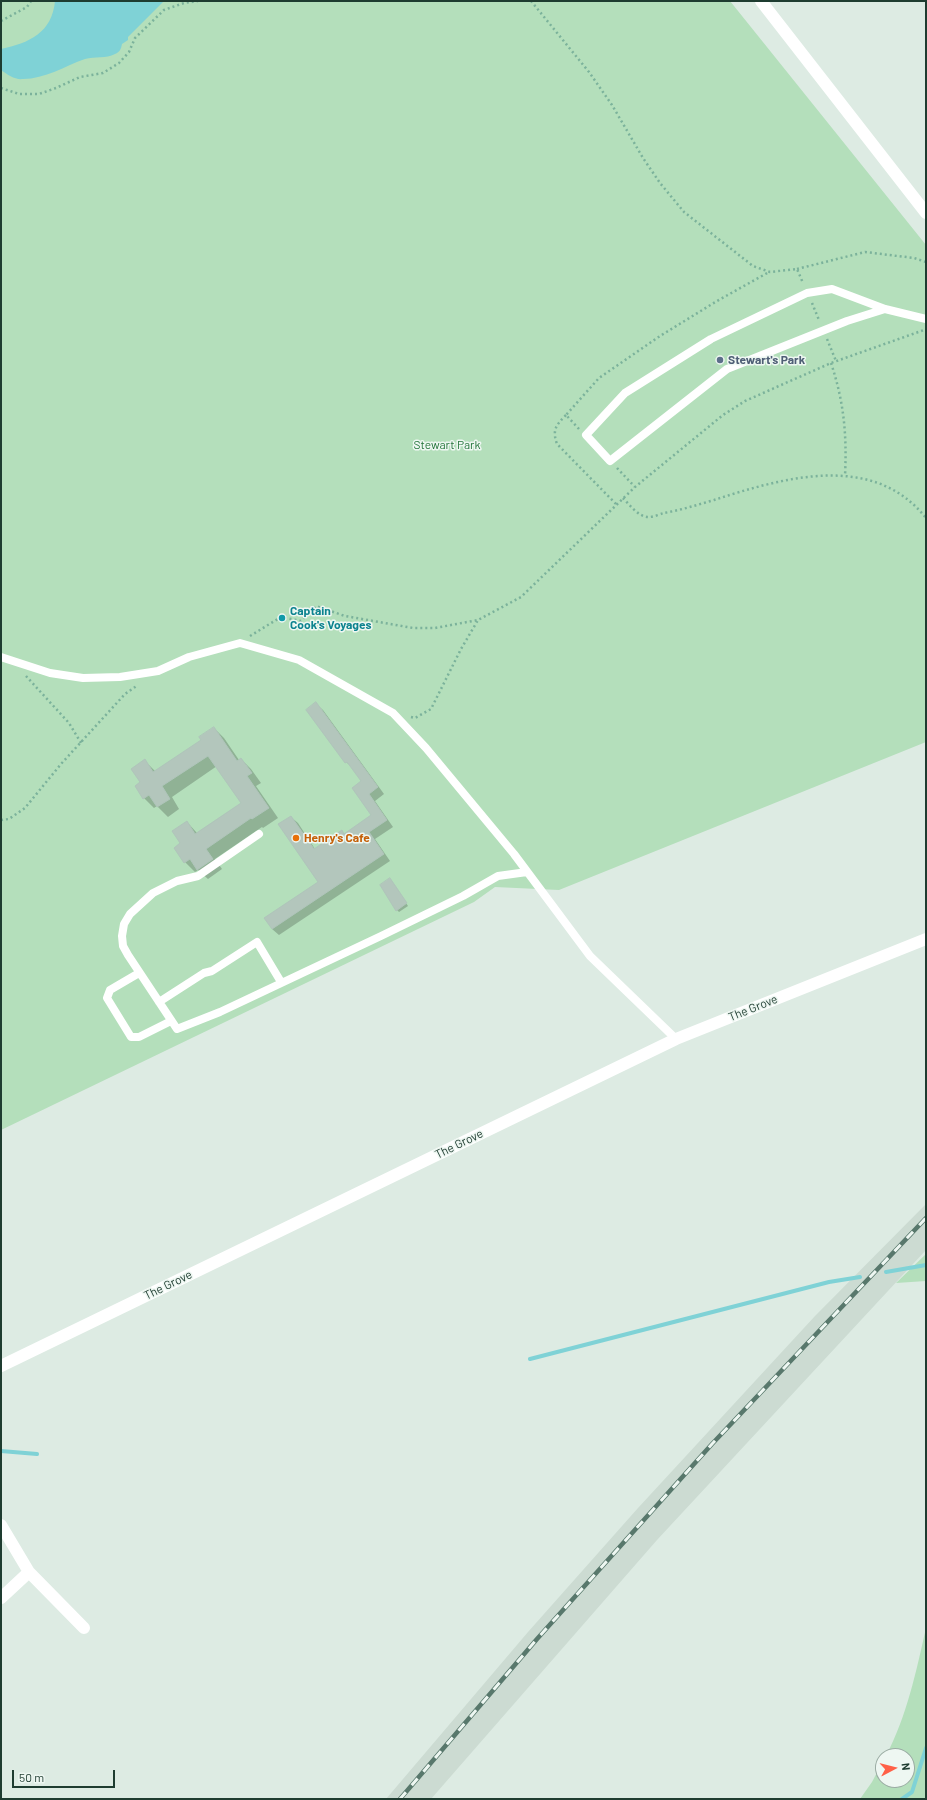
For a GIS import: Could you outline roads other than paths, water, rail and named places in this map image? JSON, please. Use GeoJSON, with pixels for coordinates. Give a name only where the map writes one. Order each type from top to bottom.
{"type":"FeatureCollection","features":[{"type":"Feature","properties":{"kind":"street"},"geometry":{"type":"LineString","coordinates":[[761,1],[926,213]]}},
{"type":"Feature","properties":{"kind":"street","name":"The Grove"},"geometry":{"type":"LineString","coordinates":[[1,1366],[676,1039],[926,939]]}},
{"type":"Feature","properties":{"kind":"street"},"geometry":{"type":"LineString","coordinates":[[1,1525],[29,1572],[84,1628]]}},
{"type":"Feature","properties":{"kind":"street"},"geometry":{"type":"LineString","coordinates":[[1,1598],[29,1572]]}},
{"type":"Feature","properties":{"kind":"lane"},"geometry":{"type":"LineString","coordinates":[[885,309],[848,321],[727,369],[610,461],[586,435],[631,389],[711,339],[807,293],[832,289],[885,309],[926,319]]}},
{"type":"Feature","properties":{"kind":"lane"},"geometry":{"type":"LineString","coordinates":[[1,657],[50,673],[83,678],[120,677],[158,671],[189,658],[240,643],[299,660],[393,713],[426,748],[527,872],[590,956],[676,1039]]}},
{"type":"Feature","properties":{"kind":"lane"},"geometry":{"type":"LineString","coordinates":[[259,834],[198,876],[177,881],[159,889],[130,914],[124,924],[122,936],[128,955],[177,1029],[220,1012],[281,982],[382,936],[463,896],[498,876],[527,872]]}},
{"type":"Feature","properties":{"kind":"lane"},"geometry":{"type":"LineString","coordinates":[[159,1002],[204,973],[212,971],[257,942],[281,982]]}},
{"type":"Feature","properties":{"kind":"lane"},"geometry":{"type":"LineString","coordinates":[[140,973],[110,990],[107,998],[131,1037],[139,1038],[171,1021]]}},
{"type":"Feature","properties":{"kind":"water"},"geometry":{"type":"Polygon","coordinates":[[[55,1],[164,1],[128,37],[128,40],[122,44],[121,49],[112,56],[85,59],[39,77],[17,79],[1,70],[1,49],[30,40],[44,29],[53,12],[55,1]]]}},
{"type":"Feature","properties":{"kind":"waterway"},"geometry":{"type":"LineString","coordinates":[[886,1272],[926,1265]]}},
{"type":"Feature","properties":{"kind":"waterway"},"geometry":{"type":"LineString","coordinates":[[530,1359],[829,1282],[860,1277]]}},
{"type":"Feature","properties":{"kind":"waterway"},"geometry":{"type":"LineString","coordinates":[[1,1451],[37,1454]]}},
{"type":"Feature","properties":{"kind":"waterway"},"geometry":{"type":"LineString","coordinates":[[902,1799],[912,1792],[926,1748]]}},
{"type":"Feature","properties":{"kind":"railway"},"geometry":{"type":"LineString","coordinates":[[400,1799],[537,1639],[712,1444],[926,1218]]}},
{"type":"Feature","properties":{"kind":"place","name":"Stewart's Park"},"geometry":{"type":"Point","coordinates":[720,360]}},
{"type":"Feature","properties":{"kind":"place","name":"Captain Cook's Voyages"},"geometry":{"type":"Point","coordinates":[282,618]}},
{"type":"Feature","properties":{"kind":"place","name":"Henry's Cafe"},"geometry":{"type":"Point","coordinates":[296,838]}},
{"type":"Feature","properties":{"kind":"park label","name":"Stewart Park"},"geometry":{"type":"Point","coordinates":[447,445]}}]}
